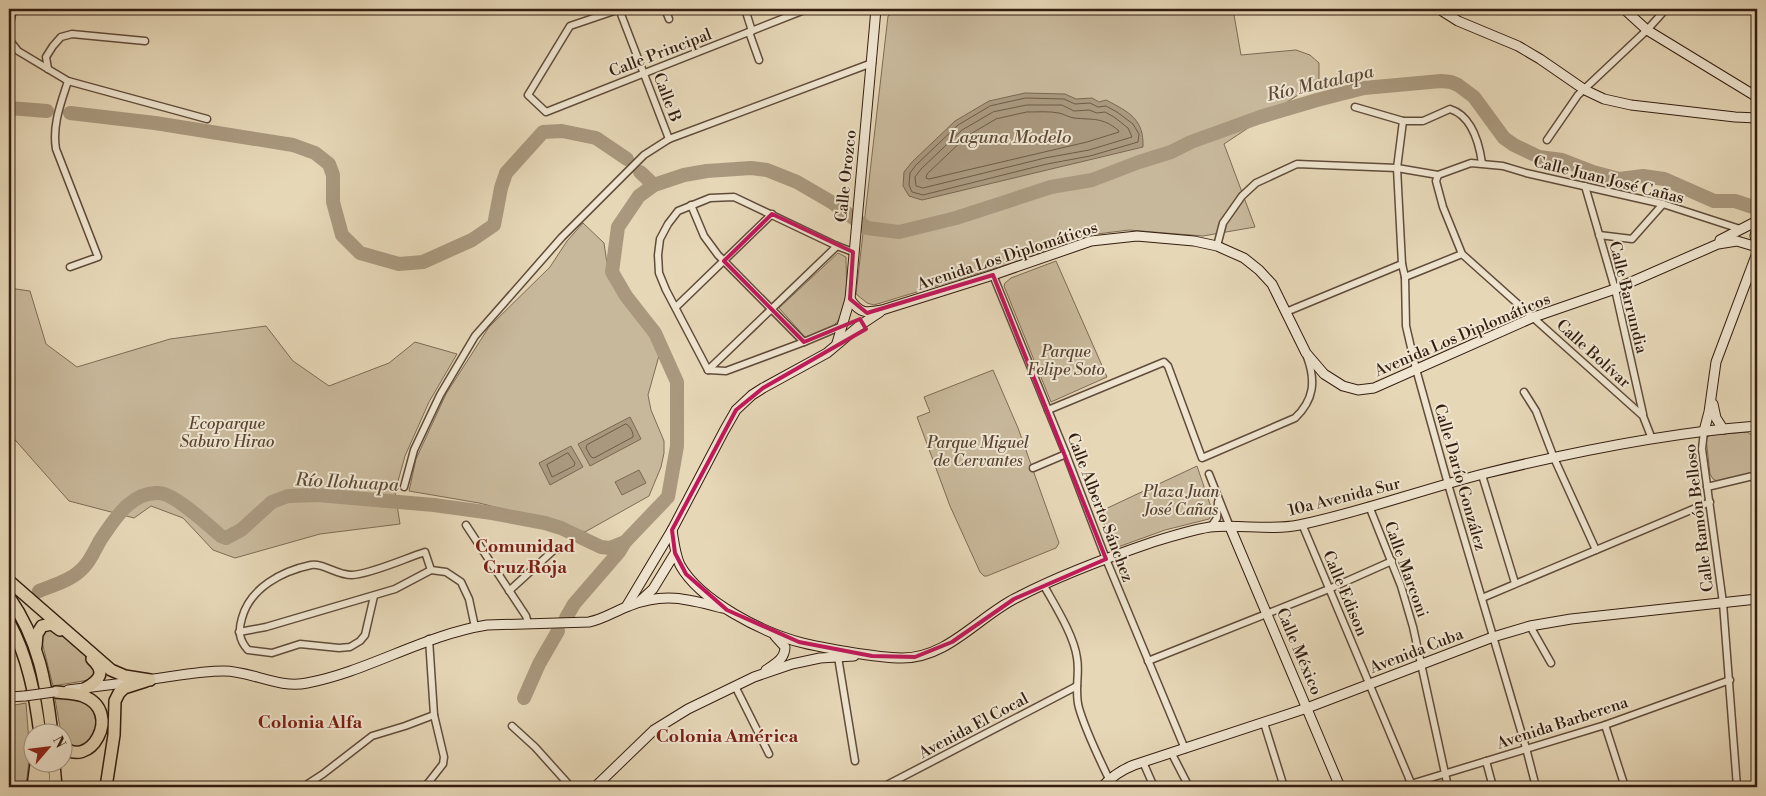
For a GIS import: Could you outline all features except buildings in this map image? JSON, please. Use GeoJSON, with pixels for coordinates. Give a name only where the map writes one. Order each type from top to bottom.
{"type":"FeatureCollection","features":[{"type":"Feature","properties":{"kind":"highway"},"geometry":{"type":"LineString","coordinates":[[9,581],[111,670],[125,676],[150,680]]}},
{"type":"Feature","properties":{"kind":"highway"},"geometry":{"type":"LineString","coordinates":[[9,597],[36,648],[45,678],[51,724]]}},
{"type":"Feature","properties":{"kind":"highway"},"geometry":{"type":"LineString","coordinates":[[9,622],[28,667],[38,715],[38,724]]}},
{"type":"Feature","properties":{"kind":"highway"},"geometry":{"type":"LineString","coordinates":[[36,648],[38,634],[42,626],[49,624],[56,626],[99,668],[99,678],[86,688]]}},
{"type":"Feature","properties":{"kind":"highway"},"geometry":{"type":"LineString","coordinates":[[106,787],[114,735],[117,697],[124,688],[150,680]]}},
{"type":"Feature","properties":{"kind":"highway"},"geometry":{"type":"LineString","coordinates":[[55,692],[82,696],[90,700],[98,710],[102,723],[102,731],[97,740],[87,749],[72,751]]}},
{"type":"Feature","properties":{"kind":"highway"},"geometry":{"type":"LineString","coordinates":[[49,711],[53,724]]}},
{"type":"Feature","properties":{"kind":"highway"},"geometry":{"type":"LineString","coordinates":[[33,787],[35,774]]}},
{"type":"Feature","properties":{"kind":"highway"},"geometry":{"type":"LineString","coordinates":[[43,774],[45,787]]}},
{"type":"Feature","properties":{"kind":"highway"},"geometry":{"type":"LineString","coordinates":[[55,774],[56,787]]}},
{"type":"Feature","properties":{"kind":"main road","name":"Calle Orozco"},"geometry":{"type":"LineString","coordinates":[[837,344],[850,299],[876,9]]}},
{"type":"Feature","properties":{"kind":"main road"},"geometry":{"type":"LineString","coordinates":[[1439,9],[1458,21],[1518,46],[1540,58],[1585,90],[1604,98],[1631,105],[1757,118]]}},
{"type":"Feature","properties":{"kind":"main road"},"geometry":{"type":"LineString","coordinates":[[1624,9],[1647,30],[1757,97]]}},
{"type":"Feature","properties":{"kind":"main road","name":"Avenida Los Diplomáticos"},"geometry":{"type":"LineString","coordinates":[[1704,250],[1757,221]]}},
{"type":"Feature","properties":{"kind":"main road"},"geometry":{"type":"LineString","coordinates":[[1757,227],[1755,236],[1757,243]]}},
{"type":"Feature","properties":{"kind":"main road","name":"Avenida Los Diplomáticos"},"geometry":{"type":"LineString","coordinates":[[850,299],[855,307],[867,313],[882,310],[993,275],[1091,241],[1117,237],[1147,237],[1194,241],[1217,246],[1244,258],[1259,270],[1272,284],[1306,353],[1324,374],[1343,386],[1358,390],[1374,388],[1534,317],[1614,289],[1704,250],[1734,241],[1757,247]]}},
{"type":"Feature","properties":{"kind":"main road","name":"Calle Ramón Belloso"},"geometry":{"type":"LineString","coordinates":[[1704,431],[1709,412],[1716,362],[1757,253]]}},
{"type":"Feature","properties":{"kind":"main road","name":"Avenida Los Diplomáticos"},"geometry":{"type":"LineString","coordinates":[[626,607],[672,530],[736,410],[752,395],[827,353],[882,310]]}},
{"type":"Feature","properties":{"kind":"main road"},"geometry":{"type":"LineString","coordinates":[[1712,392],[1714,412],[1723,429]]}},
{"type":"Feature","properties":{"kind":"main road","name":"10a Avenida Sur"},"geometry":{"type":"LineString","coordinates":[[595,787],[654,730],[688,709],[754,677],[799,661],[838,657],[915,657],[944,647],[1004,604],[1043,584],[1106,558],[1170,537],[1210,527],[1288,527],[1482,474],[1554,458],[1652,439],[1704,431],[1757,426]]}},
{"type":"Feature","properties":{"kind":"main road","name":"Calle México"},"geometry":{"type":"LineString","coordinates":[[1230,527],[1340,787]]}},
{"type":"Feature","properties":{"kind":"main road"},"geometry":{"type":"LineString","coordinates":[[672,530],[675,553],[680,564],[694,583],[727,610]]}},
{"type":"Feature","properties":{"kind":"main road"},"geometry":{"type":"LineString","coordinates":[[663,545],[675,553]]}},
{"type":"Feature","properties":{"kind":"main road"},"geometry":{"type":"LineString","coordinates":[[640,602],[653,589],[675,553]]}},
{"type":"Feature","properties":{"kind":"main road"},"geometry":{"type":"LineString","coordinates":[[9,699],[226,671],[281,682],[304,684],[332,678],[429,640],[475,627],[528,623],[589,622],[602,619],[640,602],[670,598],[682,598],[727,610],[771,632]]}},
{"type":"Feature","properties":{"kind":"main road","name":"Avenida Cuba"},"geometry":{"type":"LineString","coordinates":[[1102,787],[1124,769],[1307,708],[1493,637],[1530,626],[1571,619],[1757,600]]}},
{"type":"Feature","properties":{"kind":"main road","name":"10a Avenida Sur"},"geometry":{"type":"LineString","coordinates":[[771,632],[811,645],[872,656]]}},
{"type":"Feature","properties":{"kind":"main road","name":"10a Avenida Sur"},"geometry":{"type":"LineString","coordinates":[[754,677],[779,661],[784,655],[785,647],[771,632]]}},
{"type":"Feature","properties":{"kind":"street"},"geometry":{"type":"LineString","coordinates":[[9,29],[14,9]]}},
{"type":"Feature","properties":{"kind":"street","name":"Calle Principal"},"geometry":{"type":"LineString","coordinates":[[620,9],[570,26],[528,95],[546,112],[807,9]]}},
{"type":"Feature","properties":{"kind":"street","name":"Calle B"},"geometry":{"type":"LineString","coordinates":[[620,9],[669,139]]}},
{"type":"Feature","properties":{"kind":"street"},"geometry":{"type":"LineString","coordinates":[[665,9],[669,19]]}},
{"type":"Feature","properties":{"kind":"street"},"geometry":{"type":"LineString","coordinates":[[745,9],[759,60]]}},
{"type":"Feature","properties":{"kind":"street"},"geometry":{"type":"LineString","coordinates":[[1548,140],[1578,95],[1647,30],[1666,9]]}},
{"type":"Feature","properties":{"kind":"street"},"geometry":{"type":"LineString","coordinates":[[9,33],[11,42],[18,51],[68,81],[207,119]]}},
{"type":"Feature","properties":{"kind":"street"},"geometry":{"type":"LineString","coordinates":[[48,69],[46,56],[61,37],[72,34],[145,41]]}},
{"type":"Feature","properties":{"kind":"street"},"geometry":{"type":"LineString","coordinates":[[404,487],[414,450],[440,395],[475,336],[562,237],[644,155],[669,139],[872,63]]}},
{"type":"Feature","properties":{"kind":"street"},"geometry":{"type":"LineString","coordinates":[[68,81],[55,126],[54,139],[56,149],[98,257],[70,267]]}},
{"type":"Feature","properties":{"kind":"street"},"geometry":{"type":"LineString","coordinates":[[1355,106],[1403,120],[1423,121],[1450,109],[1459,112],[1473,130],[1479,146],[1482,163]]}},
{"type":"Feature","properties":{"kind":"street","name":"Calle Darío González"},"geometry":{"type":"LineString","coordinates":[[1403,120],[1397,168],[1402,264],[1405,277],[1406,326],[1448,484],[1536,787]]}},
{"type":"Feature","properties":{"kind":"street","name":"Calle Juan José Cañas"},"geometry":{"type":"LineString","coordinates":[[1438,175],[1472,163],[1503,166],[1526,174],[1663,204],[1740,229]]}},
{"type":"Feature","properties":{"kind":"street"},"geometry":{"type":"LineString","coordinates":[[1217,246],[1223,223],[1242,196],[1256,183],[1297,164],[1397,168],[1438,175]]}},
{"type":"Feature","properties":{"kind":"street","name":"Calle Bolívar"},"geometry":{"type":"LineString","coordinates":[[1438,175],[1436,181],[1443,207],[1462,254],[1643,416],[1652,439]]}},
{"type":"Feature","properties":{"kind":"street","name":"Calle Barrundia"},"geometry":{"type":"LineString","coordinates":[[1585,186],[1614,289],[1643,416]]}},
{"type":"Feature","properties":{"kind":"street"},"geometry":{"type":"LineString","coordinates":[[708,370],[659,274],[658,255],[660,239],[678,211],[710,198],[734,197],[853,252]]}},
{"type":"Feature","properties":{"kind":"street"},"geometry":{"type":"LineString","coordinates":[[1599,236],[1632,239],[1663,204]]}},
{"type":"Feature","properties":{"kind":"street"},"geometry":{"type":"LineString","coordinates":[[691,205],[704,236],[724,261],[804,342]]}},
{"type":"Feature","properties":{"kind":"street"},"geometry":{"type":"LineString","coordinates":[[676,307],[772,214]]}},
{"type":"Feature","properties":{"kind":"street"},"geometry":{"type":"LineString","coordinates":[[708,370],[837,246]]}},
{"type":"Feature","properties":{"kind":"street"},"geometry":{"type":"LineString","coordinates":[[1405,277],[1462,254]]}},
{"type":"Feature","properties":{"kind":"street"},"geometry":{"type":"LineString","coordinates":[[1286,312],[1402,264]]}},
{"type":"Feature","properties":{"kind":"street","name":"Calle Alberto Sánchez"},"geometry":{"type":"LineString","coordinates":[[993,275],[1106,558],[1185,749]]}},
{"type":"Feature","properties":{"kind":"street"},"geometry":{"type":"LineString","coordinates":[[708,370],[726,371],[842,326]]}},
{"type":"Feature","properties":{"kind":"street"},"geometry":{"type":"LineString","coordinates":[[1048,410],[1162,362],[1166,363],[1202,458],[1295,418],[1305,409],[1310,398],[1312,379],[1312,371],[1306,353]]}},
{"type":"Feature","properties":{"kind":"street"},"geometry":{"type":"LineString","coordinates":[[1524,392],[1536,411],[1554,458],[1596,550]]}},
{"type":"Feature","properties":{"kind":"street"},"geometry":{"type":"LineString","coordinates":[[1757,426],[1757,436]]}},
{"type":"Feature","properties":{"kind":"street","name":"Calle Ramón Belloso"},"geometry":{"type":"LineString","coordinates":[[1704,431],[1702,448],[1723,603],[1737,787]]}},
{"type":"Feature","properties":{"kind":"street"},"geometry":{"type":"LineString","coordinates":[[1032,468],[1066,454]]}},
{"type":"Feature","properties":{"kind":"street"},"geometry":{"type":"LineString","coordinates":[[1209,474],[1230,527]]}},
{"type":"Feature","properties":{"kind":"street"},"geometry":{"type":"LineString","coordinates":[[1482,474],[1515,583]]}},
{"type":"Feature","properties":{"kind":"street"},"geometry":{"type":"LineString","coordinates":[[1707,486],[1757,476]]}},
{"type":"Feature","properties":{"kind":"street"},"geometry":{"type":"LineString","coordinates":[[1210,527],[1217,518],[1217,496]]}},
{"type":"Feature","properties":{"kind":"street"},"geometry":{"type":"LineString","coordinates":[[1482,598],[1710,502]]}},
{"type":"Feature","properties":{"kind":"street","name":"Calle Marconi"},"geometry":{"type":"LineString","coordinates":[[1369,506],[1401,586],[1413,627],[1448,787]]}},
{"type":"Feature","properties":{"kind":"street","name":"Calle Edison"},"geometry":{"type":"LineString","coordinates":[[1302,524],[1411,784]]}},
{"type":"Feature","properties":{"kind":"street"},"geometry":{"type":"LineString","coordinates":[[466,525],[526,616],[528,623]]}},
{"type":"Feature","properties":{"kind":"street"},"geometry":{"type":"LineString","coordinates":[[509,591],[555,549],[559,549]]}},
{"type":"Feature","properties":{"kind":"street"},"geometry":{"type":"LineString","coordinates":[[374,596],[365,635],[360,641],[350,647],[339,648],[300,644],[277,652],[265,653],[248,650],[241,643],[239,632],[245,607],[254,595],[281,574],[314,565],[328,568],[337,574],[352,575],[425,552],[431,570]]}},
{"type":"Feature","properties":{"kind":"street"},"geometry":{"type":"LineString","coordinates":[[1148,661],[1392,562]]}},
{"type":"Feature","properties":{"kind":"street"},"geometry":{"type":"LineString","coordinates":[[239,632],[266,627],[312,612],[374,596],[395,589],[431,570],[446,572],[462,582],[469,599],[475,627]]}},
{"type":"Feature","properties":{"kind":"street"},"geometry":{"type":"LineString","coordinates":[[1043,584],[1061,618],[1075,651],[1078,668],[1078,706],[1090,738],[1110,779]]}},
{"type":"Feature","properties":{"kind":"street"},"geometry":{"type":"LineString","coordinates":[[1530,626],[1550,663]]}},
{"type":"Feature","properties":{"kind":"street"},"geometry":{"type":"LineString","coordinates":[[425,787],[443,764],[444,757],[434,715],[429,640]]}},
{"type":"Feature","properties":{"kind":"street"},"geometry":{"type":"LineString","coordinates":[[838,657],[855,761]]}},
{"type":"Feature","properties":{"kind":"street","name":"Avenida Barberena"},"geometry":{"type":"LineString","coordinates":[[1401,787],[1605,725],[1730,680]]}},
{"type":"Feature","properties":{"kind":"street"},"geometry":{"type":"LineString","coordinates":[[734,686],[769,754]]}},
{"type":"Feature","properties":{"kind":"street","name":"Avenida El Cocal"},"geometry":{"type":"LineString","coordinates":[[883,787],[1077,686]]}},
{"type":"Feature","properties":{"kind":"street"},"geometry":{"type":"LineString","coordinates":[[303,787],[372,736],[434,715]]}},
{"type":"Feature","properties":{"kind":"street"},"geometry":{"type":"LineString","coordinates":[[1264,723],[1284,787]]}},
{"type":"Feature","properties":{"kind":"street"},"geometry":{"type":"LineString","coordinates":[[1605,725],[1625,787]]}},
{"type":"Feature","properties":{"kind":"street"},"geometry":{"type":"LineString","coordinates":[[512,726],[535,746],[571,787]]}},
{"type":"Feature","properties":{"kind":"street"},"geometry":{"type":"LineString","coordinates":[[1172,754],[1189,787]]}},
{"type":"Feature","properties":{"kind":"street"},"geometry":{"type":"LineString","coordinates":[[1486,761],[1493,787]]}},
{"type":"Feature","properties":{"kind":"street"},"geometry":{"type":"LineString","coordinates":[[1143,762],[1154,787]]}},
{"type":"Feature","properties":{"kind":"highlighted area"},"geometry":{"type":"Polygon","coordinates":[[[772,214],[853,252],[850,299],[867,313],[993,275],[1106,559],[1014,599],[952,642],[915,657],[872,656],[799,642],[727,610],[686,574],[675,553],[672,530],[736,410],[763,388],[866,329],[860,319],[804,342],[724,261],[772,214]]]}},
{"type":"Feature","properties":{"kind":"green space"},"geometry":{"type":"Polygon","coordinates":[[[900,9],[1233,9],[1241,55],[1296,50],[1310,55],[1319,63],[1319,81],[1224,144],[1255,227],[1203,236],[1129,230],[1089,235],[1012,263],[874,305],[867,303],[856,294],[888,16],[900,9]]]}},
{"type":"Feature","properties":{"kind":"green space"},"geometry":{"type":"Polygon","coordinates":[[[583,223],[604,243],[608,270],[628,304],[652,333],[660,352],[648,395],[651,410],[664,441],[664,453],[661,467],[649,496],[585,532],[479,503],[409,491],[416,459],[446,394],[489,327],[550,267],[567,241],[583,223]]]}},
{"type":"Feature","properties":{"kind":"green space"},"geometry":{"type":"Polygon","coordinates":[[[838,253],[846,257],[846,293],[843,312],[831,327],[805,337],[779,308],[838,253]]]}},
{"type":"Feature","properties":{"kind":"green space","name":"Parque Felipe Soto"},"geometry":{"type":"Polygon","coordinates":[[[1056,261],[1107,377],[1051,402],[1004,286],[1011,278],[1056,261]]]}},
{"type":"Feature","properties":{"kind":"green space","name":"Ecoparque Saburo Hirao"},"geometry":{"type":"Polygon","coordinates":[[[9,288],[30,291],[46,344],[77,367],[170,339],[266,326],[293,361],[329,386],[389,363],[415,342],[457,354],[429,402],[405,456],[395,492],[400,524],[320,534],[235,558],[213,550],[183,518],[151,506],[134,518],[69,501],[9,433],[9,288]]]}},
{"type":"Feature","properties":{"kind":"green space","name":"Parque Miguel de Cervantes"},"geometry":{"type":"Polygon","coordinates":[[[993,370],[1018,428],[1059,543],[1056,548],[984,576],[980,572],[950,506],[917,417],[930,412],[924,397],[993,370]]]}},
{"type":"Feature","properties":{"kind":"green space"},"geometry":{"type":"Polygon","coordinates":[[[1747,432],[1753,436],[1756,472],[1717,481],[1713,479],[1710,474],[1706,438],[1711,435],[1747,432]]]}},
{"type":"Feature","properties":{"kind":"green space","name":"Plaza Juan José Cañas"},"geometry":{"type":"Polygon","coordinates":[[[1197,466],[1212,510],[1209,519],[1165,530],[1118,547],[1113,545],[1099,512],[1197,466]]]}},
{"type":"Feature","properties":{"kind":"green space"},"geometry":{"type":"Polygon","coordinates":[[[46,630],[57,631],[93,663],[95,674],[89,680],[53,686],[42,642],[42,637],[46,630]]]}},
{"type":"Feature","properties":{"kind":"green space"},"geometry":{"type":"Polygon","coordinates":[[[55,699],[76,699],[91,708],[97,733],[82,747],[72,746],[72,724],[59,724],[55,699]]]}},
{"type":"Feature","properties":{"kind":"green space"},"geometry":{"type":"Polygon","coordinates":[[[26,703],[28,724],[22,724],[22,774],[27,774],[25,787],[9,787],[9,706],[26,703]]]}},
{"type":"Feature","properties":{"kind":"water","name":"Laguna Modelo"},"geometry":{"type":"Polygon","coordinates":[[[1025,93],[1065,94],[1076,99],[1092,98],[1099,102],[1106,100],[1122,108],[1138,123],[1143,137],[1143,147],[922,200],[909,196],[903,186],[904,172],[955,121],[989,101],[1025,93]]]}},
{"type":"Feature","properties":{"kind":"water"},"geometry":{"type":"Polygon","coordinates":[[[630,417],[641,439],[590,466],[578,444],[630,417]]]}},
{"type":"Feature","properties":{"kind":"water"},"geometry":{"type":"Polygon","coordinates":[[[571,446],[583,467],[550,485],[539,463],[571,446]]]}},
{"type":"Feature","properties":{"kind":"water"},"geometry":{"type":"Polygon","coordinates":[[[639,470],[646,483],[622,495],[615,482],[639,470]]]}},
{"type":"Feature","properties":{"kind":"waterway","name":"Río Matalapa"},"geometry":{"type":"LineString","coordinates":[[566,618],[574,604],[619,552],[625,542],[668,497],[677,446],[677,382],[655,333],[626,296],[612,272],[618,227],[639,196],[654,185],[684,175],[707,171],[751,168],[767,170],[797,182],[833,203],[867,228],[899,232],[956,218],[1051,187],[1092,180],[1171,152],[1191,142],[1260,117],[1317,100],[1364,88],[1441,81],[1458,85],[1474,97],[1504,138],[1539,157],[1562,160],[1593,172],[1619,179],[1643,176],[1664,179],[1714,201],[1735,201],[1753,207]]}},
{"type":"Feature","properties":{"kind":"waterway"},"geometry":{"type":"LineString","coordinates":[[9,108],[47,111]]}},
{"type":"Feature","properties":{"kind":"waterway"},"geometry":{"type":"LineString","coordinates":[[70,113],[155,123],[293,145],[315,153],[329,164],[333,175],[333,202],[342,235],[360,253],[399,264],[423,262],[472,240],[494,225],[506,173],[543,132],[562,131],[596,138],[627,159]]}},
{"type":"Feature","properties":{"kind":"waterway"},"geometry":{"type":"LineString","coordinates":[[640,172],[654,185]]}},
{"type":"Feature","properties":{"kind":"waterway","name":"Río Ilohuapa"},"geometry":{"type":"LineString","coordinates":[[39,591],[62,582],[79,572],[89,561],[103,536],[126,507],[141,496],[150,493],[165,494],[173,498],[226,538],[241,530],[272,502],[288,496],[317,495],[434,505],[492,513],[545,523],[561,528],[601,547],[610,548],[625,542]]}},
{"type":"Feature","properties":{"kind":"waterway"},"geometry":{"type":"LineString","coordinates":[[524,698],[539,664],[558,631]]}},
{"type":"Feature","properties":{"kind":"district","name":"Comunidad Cruz Roja"},"geometry":{"type":"Point","coordinates":[525,556]}},
{"type":"Feature","properties":{"kind":"district","name":"Colonia Alfa"},"geometry":{"type":"Point","coordinates":[310,722]}},
{"type":"Feature","properties":{"kind":"district","name":"Colonia América"},"geometry":{"type":"Point","coordinates":[727,736]}}]}
